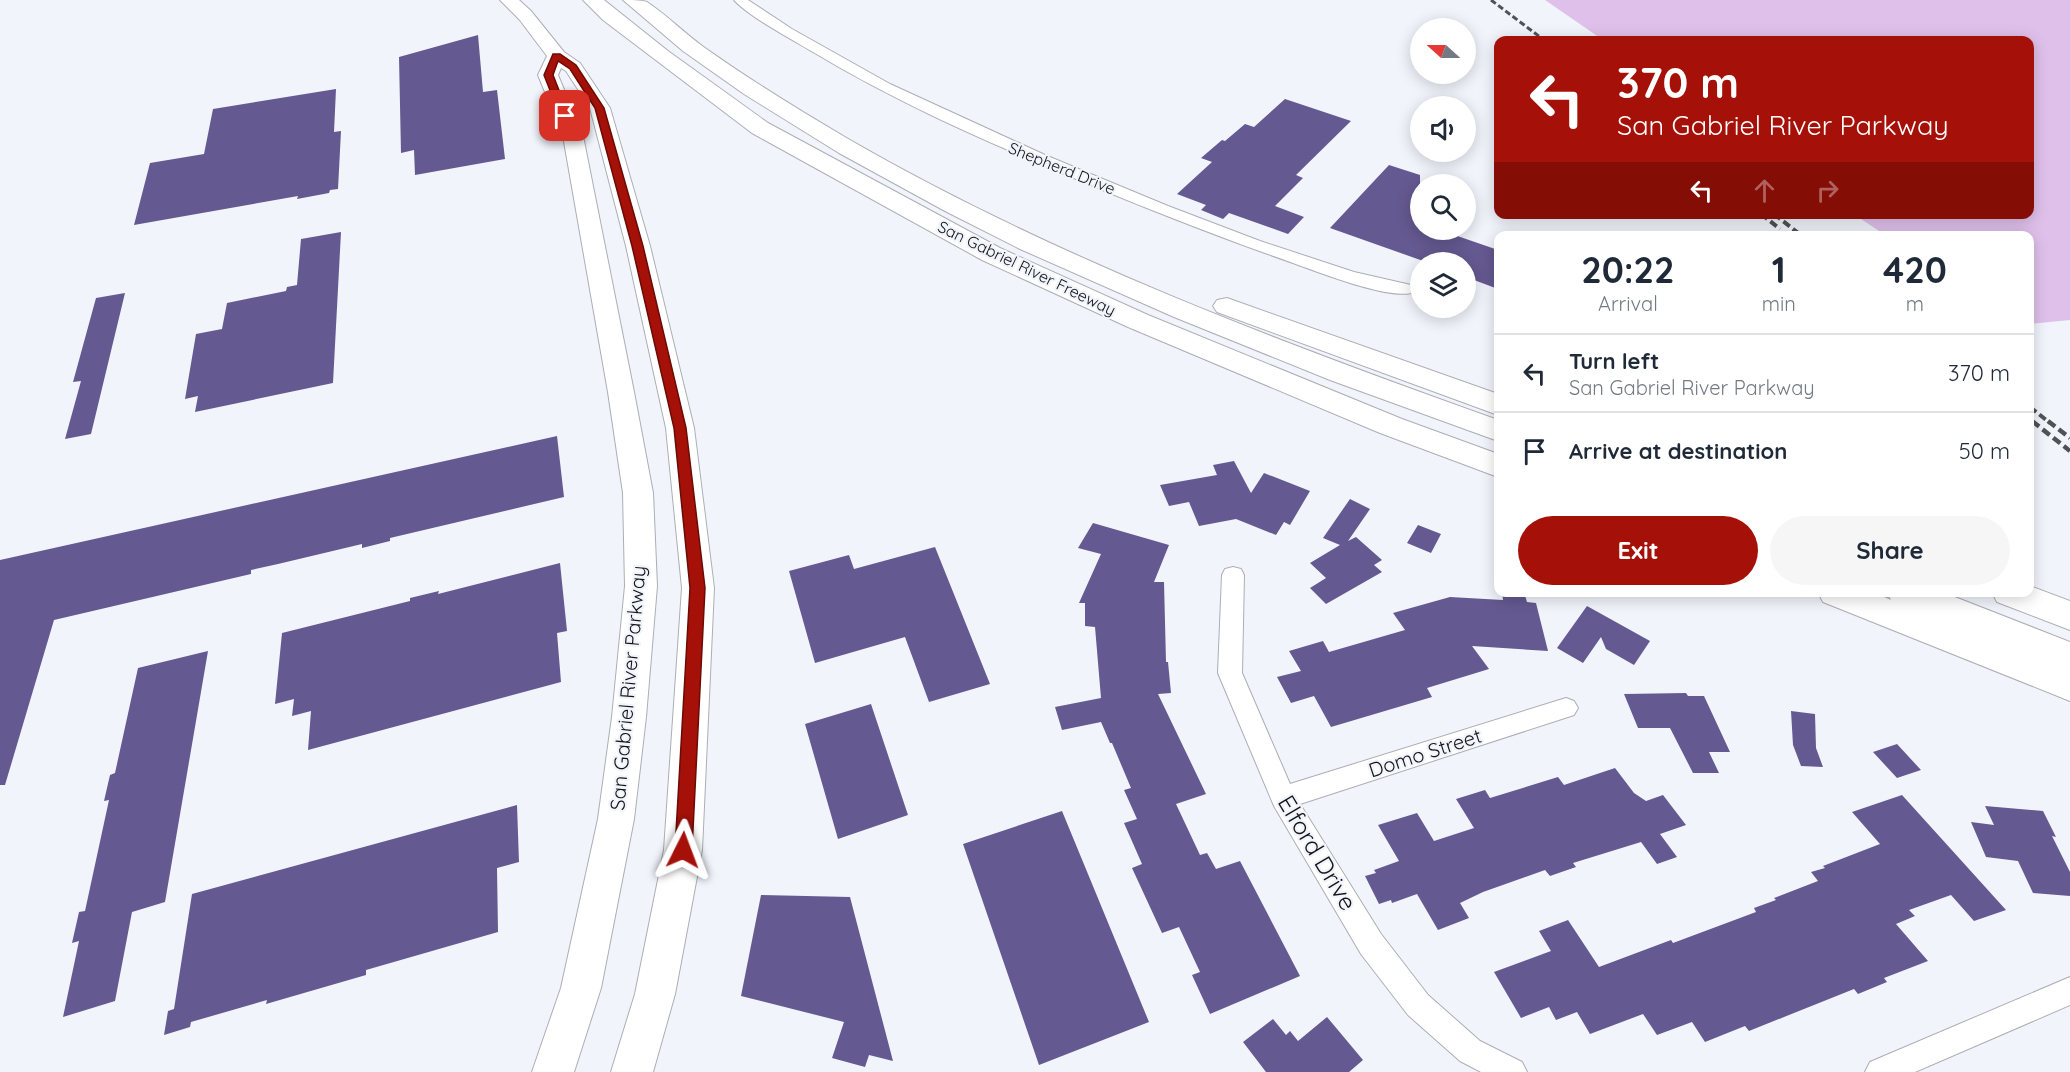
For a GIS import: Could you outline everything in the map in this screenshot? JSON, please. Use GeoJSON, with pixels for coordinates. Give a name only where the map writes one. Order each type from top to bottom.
{"type":"FeatureCollection","features":[{"type":"Feature","properties":{"kind":"highway","name":"San Gabriel River Freeway"},"geometry":{"type":"LineString","coordinates":[[593,0],[636,36],[760,128],[991,254],[1138,321],[1391,426],[1494,465]]}},
{"type":"Feature","properties":{"kind":"highway"},"geometry":{"type":"LineString","coordinates":[[620,0],[707,69],[798,129],[900,187],[1026,251],[1153,308],[1292,366],[1494,442]]}},
{"type":"Feature","properties":{"kind":"highway"},"geometry":{"type":"LineString","coordinates":[[648,0],[822,116],[919,169],[1186,291],[1494,404]]}},
{"type":"Feature","properties":{"kind":"highway"},"geometry":{"type":"LineString","coordinates":[[648,0],[679,38],[744,85],[835,142],[948,205],[1194,317],[1494,430]]}},
{"type":"Feature","properties":{"kind":"highway"},"geometry":{"type":"LineString","coordinates":[[1848,597],[2070,686]]}},
{"type":"Feature","properties":{"kind":"highway"},"geometry":{"type":"LineString","coordinates":[[1917,597],[2070,657]]}},
{"type":"Feature","properties":{"kind":"highway"},"geometry":{"type":"LineString","coordinates":[[1959,597],[2070,640]]}},
{"type":"Feature","properties":{"kind":"highway"},"geometry":{"type":"LineString","coordinates":[[2022,597],[2070,616]]}},
{"type":"Feature","properties":{"kind":"main road"},"geometry":{"type":"LineString","coordinates":[[509,0],[525,15],[556,56],[573,67],[600,108],[638,246],[680,428],[698,588],[683,850],[656,994],[632,1072]]}},
{"type":"Feature","properties":{"kind":"main road","name":"San Gabriel River Parkway"},"geometry":{"type":"LineString","coordinates":[[553,1072],[581,988],[616,819],[629,717],[641,586],[638,493],[573,136],[548,75],[556,56]]}},
{"type":"Feature","properties":{"kind":"street","name":"Shepherd Drive"},"geometry":{"type":"LineString","coordinates":[[740,0],[899,96],[979,134],[1209,229],[1370,283],[1405,289]]}},
{"type":"Feature","properties":{"kind":"street","name":"Elford Drive"},"geometry":{"type":"LineString","coordinates":[[1233,575],[1230,673],[1283,798],[1371,944],[1418,1005],[1470,1051],[1512,1072]]}},
{"type":"Feature","properties":{"kind":"street","name":"Domo Street"},"geometry":{"type":"LineString","coordinates":[[1283,798],[1566,708]]}},
{"type":"Feature","properties":{"kind":"street"},"geometry":{"type":"LineString","coordinates":[[1880,1072],[2070,991]]}},
{"type":"Feature","properties":{"kind":"shaded area"},"geometry":{"type":"Polygon","coordinates":[[[1545,0],[2070,0],[2070,320],[2034,324],[2034,231],[1879,231],[1861,219],[2034,219],[2034,36],[1597,36],[1545,0]]]}},
{"type":"Feature","properties":{"kind":"building"},"geometry":{"type":"Polygon","coordinates":[[[478,35],[483,92],[497,90],[505,159],[415,175],[414,150],[401,153],[399,57],[478,35]]]}},
{"type":"Feature","properties":{"kind":"building"},"geometry":{"type":"Polygon","coordinates":[[[336,89],[334,132],[341,131],[338,189],[297,199],[298,196],[134,225],[150,163],[204,154],[213,109],[336,89]]]}},
{"type":"Feature","properties":{"kind":"building"},"geometry":{"type":"Polygon","coordinates":[[[1285,99],[1351,121],[1296,175],[1303,178],[1275,206],[1304,217],[1288,234],[1229,213],[1223,219],[1201,210],[1206,205],[1177,194],[1212,162],[1201,158],[1245,124],[1254,127],[1285,99]]]}},
{"type":"Feature","properties":{"kind":"building"},"geometry":{"type":"Polygon","coordinates":[[[1389,165],[1417,174],[1410,174],[1410,240],[1469,240],[1494,249],[1494,288],[1476,281],[1476,252],[1410,252],[1410,256],[1330,228],[1389,165]]]}},
{"type":"Feature","properties":{"kind":"building"},"geometry":{"type":"Polygon","coordinates":[[[341,232],[333,383],[195,412],[198,396],[185,399],[196,334],[222,329],[227,303],[286,291],[287,287],[297,285],[301,239],[341,232]]]}},
{"type":"Feature","properties":{"kind":"building"},"geometry":{"type":"Polygon","coordinates":[[[125,293],[91,434],[65,439],[81,381],[73,382],[96,298],[125,293]]]}},
{"type":"Feature","properties":{"kind":"building"},"geometry":{"type":"Polygon","coordinates":[[[557,436],[564,497],[390,538],[390,541],[362,548],[362,544],[251,570],[251,574],[54,620],[5,785],[0,785],[0,560],[557,436]]]}},
{"type":"Feature","properties":{"kind":"building"},"geometry":{"type":"Polygon","coordinates":[[[1234,461],[1251,493],[1264,473],[1310,491],[1290,525],[1284,522],[1276,535],[1236,519],[1199,526],[1189,502],[1169,506],[1160,485],[1217,475],[1213,465],[1234,461]]]}},
{"type":"Feature","properties":{"kind":"building"},"geometry":{"type":"Polygon","coordinates":[[[1350,499],[1370,509],[1348,541],[1356,537],[1382,560],[1374,565],[1382,572],[1326,604],[1310,588],[1326,578],[1310,563],[1340,545],[1323,538],[1350,499]]]}},
{"type":"Feature","properties":{"kind":"building"},"geometry":{"type":"Polygon","coordinates":[[[1093,523],[1169,545],[1154,582],[1164,582],[1166,662],[1168,662],[1171,693],[1158,694],[1206,794],[1176,804],[1200,855],[1207,853],[1216,869],[1240,861],[1300,976],[1210,1014],[1192,975],[1200,972],[1179,927],[1162,933],[1132,868],[1142,864],[1124,823],[1137,819],[1124,790],[1131,788],[1112,743],[1101,722],[1062,730],[1055,707],[1101,698],[1095,627],[1085,626],[1085,603],[1079,603],[1101,554],[1078,548],[1093,523]]]}},
{"type":"Feature","properties":{"kind":"building"},"geometry":{"type":"Polygon","coordinates":[[[1418,525],[1441,534],[1431,553],[1407,543],[1418,525]]]}},
{"type":"Feature","properties":{"kind":"building"},"geometry":{"type":"Polygon","coordinates":[[[935,547],[990,684],[929,702],[905,637],[815,663],[789,571],[849,555],[854,569],[935,547]]]}},
{"type":"Feature","properties":{"kind":"building"},"geometry":{"type":"Polygon","coordinates":[[[560,563],[567,631],[557,633],[561,682],[308,750],[311,711],[292,716],[294,699],[275,704],[282,633],[410,601],[410,598],[439,591],[438,594],[560,563]]]}},
{"type":"Feature","properties":{"kind":"building"},"geometry":{"type":"Polygon","coordinates":[[[1450,597],[1503,600],[1503,597],[1526,597],[1527,602],[1536,603],[1548,651],[1472,646],[1489,669],[1427,688],[1432,697],[1331,727],[1314,696],[1291,703],[1277,677],[1301,671],[1289,651],[1323,641],[1329,652],[1405,630],[1393,613],[1450,597]]]}},
{"type":"Feature","properties":{"kind":"building"},"geometry":{"type":"Polygon","coordinates":[[[1587,606],[1650,641],[1634,665],[1606,649],[1601,637],[1583,663],[1557,648],[1587,606]]]}},
{"type":"Feature","properties":{"kind":"building"},"geometry":{"type":"Polygon","coordinates":[[[208,651],[165,902],[132,912],[115,1001],[63,1017],[79,941],[72,943],[79,912],[85,911],[109,800],[104,801],[110,775],[115,773],[138,668],[208,651]]]}},
{"type":"Feature","properties":{"kind":"building"},"geometry":{"type":"Polygon","coordinates":[[[1686,693],[1688,696],[1704,696],[1730,752],[1709,752],[1719,773],[1693,773],[1670,728],[1638,728],[1624,694],[1686,693]]]}},
{"type":"Feature","properties":{"kind":"building"},"geometry":{"type":"Polygon","coordinates":[[[871,704],[908,815],[838,839],[805,724],[871,704]]]}},
{"type":"Feature","properties":{"kind":"building"},"geometry":{"type":"Polygon","coordinates":[[[1791,711],[1815,714],[1816,748],[1823,767],[1801,766],[1793,745],[1791,711]]]}},
{"type":"Feature","properties":{"kind":"building"},"geometry":{"type":"Polygon","coordinates":[[[1897,744],[1921,770],[1897,778],[1873,752],[1897,744]]]}},
{"type":"Feature","properties":{"kind":"building"},"geometry":{"type":"Polygon","coordinates":[[[1615,768],[1634,793],[1646,801],[1663,795],[1686,825],[1660,834],[1677,857],[1657,864],[1641,842],[1573,863],[1576,867],[1550,876],[1545,870],[1483,892],[1460,903],[1469,918],[1438,930],[1417,894],[1392,903],[1391,900],[1379,904],[1365,876],[1376,873],[1374,870],[1399,861],[1378,825],[1417,813],[1434,841],[1474,828],[1456,799],[1485,790],[1490,798],[1558,777],[1564,785],[1615,768]]]}},
{"type":"Feature","properties":{"kind":"building"},"geometry":{"type":"Polygon","coordinates":[[[1902,795],[2006,910],[1974,921],[1951,895],[1909,910],[1915,916],[1896,924],[1928,961],[1884,978],[1887,982],[1858,994],[1854,989],[1749,1031],[1745,1026],[1705,1042],[1692,1022],[1657,1035],[1643,1014],[1590,1034],[1577,1012],[1556,1020],[1549,1007],[1521,1018],[1494,972],[1551,951],[1539,931],[1568,920],[1599,967],[1671,940],[1673,943],[1756,912],[1754,908],[1776,900],[1774,898],[1818,881],[1811,872],[1880,844],[1852,812],[1902,795]]]}},
{"type":"Feature","properties":{"kind":"building"},"geometry":{"type":"Polygon","coordinates":[[[517,805],[519,862],[497,868],[498,932],[366,970],[366,975],[266,1004],[267,1000],[191,1022],[190,1027],[164,1035],[168,1011],[174,1009],[192,894],[517,805]]]}},
{"type":"Feature","properties":{"kind":"building"},"geometry":{"type":"Polygon","coordinates":[[[1985,806],[2043,811],[2056,837],[2052,836],[2070,872],[2070,896],[2033,893],[2018,861],[1986,857],[1971,822],[1994,825],[1985,806]]]}},
{"type":"Feature","properties":{"kind":"building"},"geometry":{"type":"Polygon","coordinates":[[[1062,811],[1149,1022],[1039,1065],[963,844],[1062,811]]]}},
{"type":"Feature","properties":{"kind":"building"},"geometry":{"type":"Polygon","coordinates":[[[761,895],[850,897],[893,1061],[869,1055],[865,1067],[832,1058],[844,1022],[741,996],[761,895]]]}},
{"type":"Feature","properties":{"kind":"building"},"geometry":{"type":"Polygon","coordinates":[[[1327,1017],[1363,1060],[1349,1072],[1266,1072],[1243,1042],[1273,1019],[1286,1035],[1290,1031],[1298,1041],[1327,1017]]]}},
{"type":"Feature","properties":{"kind":"railway"},"geometry":{"type":"LineString","coordinates":[[1491,0],[1539,36]]}},
{"type":"Feature","properties":{"kind":"railway"},"geometry":{"type":"LineString","coordinates":[[1767,219],[1780,229]]}},
{"type":"Feature","properties":{"kind":"railway"},"geometry":{"type":"LineString","coordinates":[[1780,219],[1796,231]]}},
{"type":"Feature","properties":{"kind":"railway"},"geometry":{"type":"LineString","coordinates":[[2034,410],[2050,423]]}},
{"type":"Feature","properties":{"kind":"railway"},"geometry":{"type":"LineString","coordinates":[[2048,421],[2070,438]]}},
{"type":"Feature","properties":{"kind":"railway"},"geometry":{"type":"LineString","coordinates":[[2034,423],[2070,451]]}},
{"type":"Feature","properties":{"kind":"route"},"geometry":{"type":"LineString","coordinates":[[565,116],[548,75],[556,56],[573,67],[600,108],[638,246],[680,428],[698,588],[683,850]]}}]}
